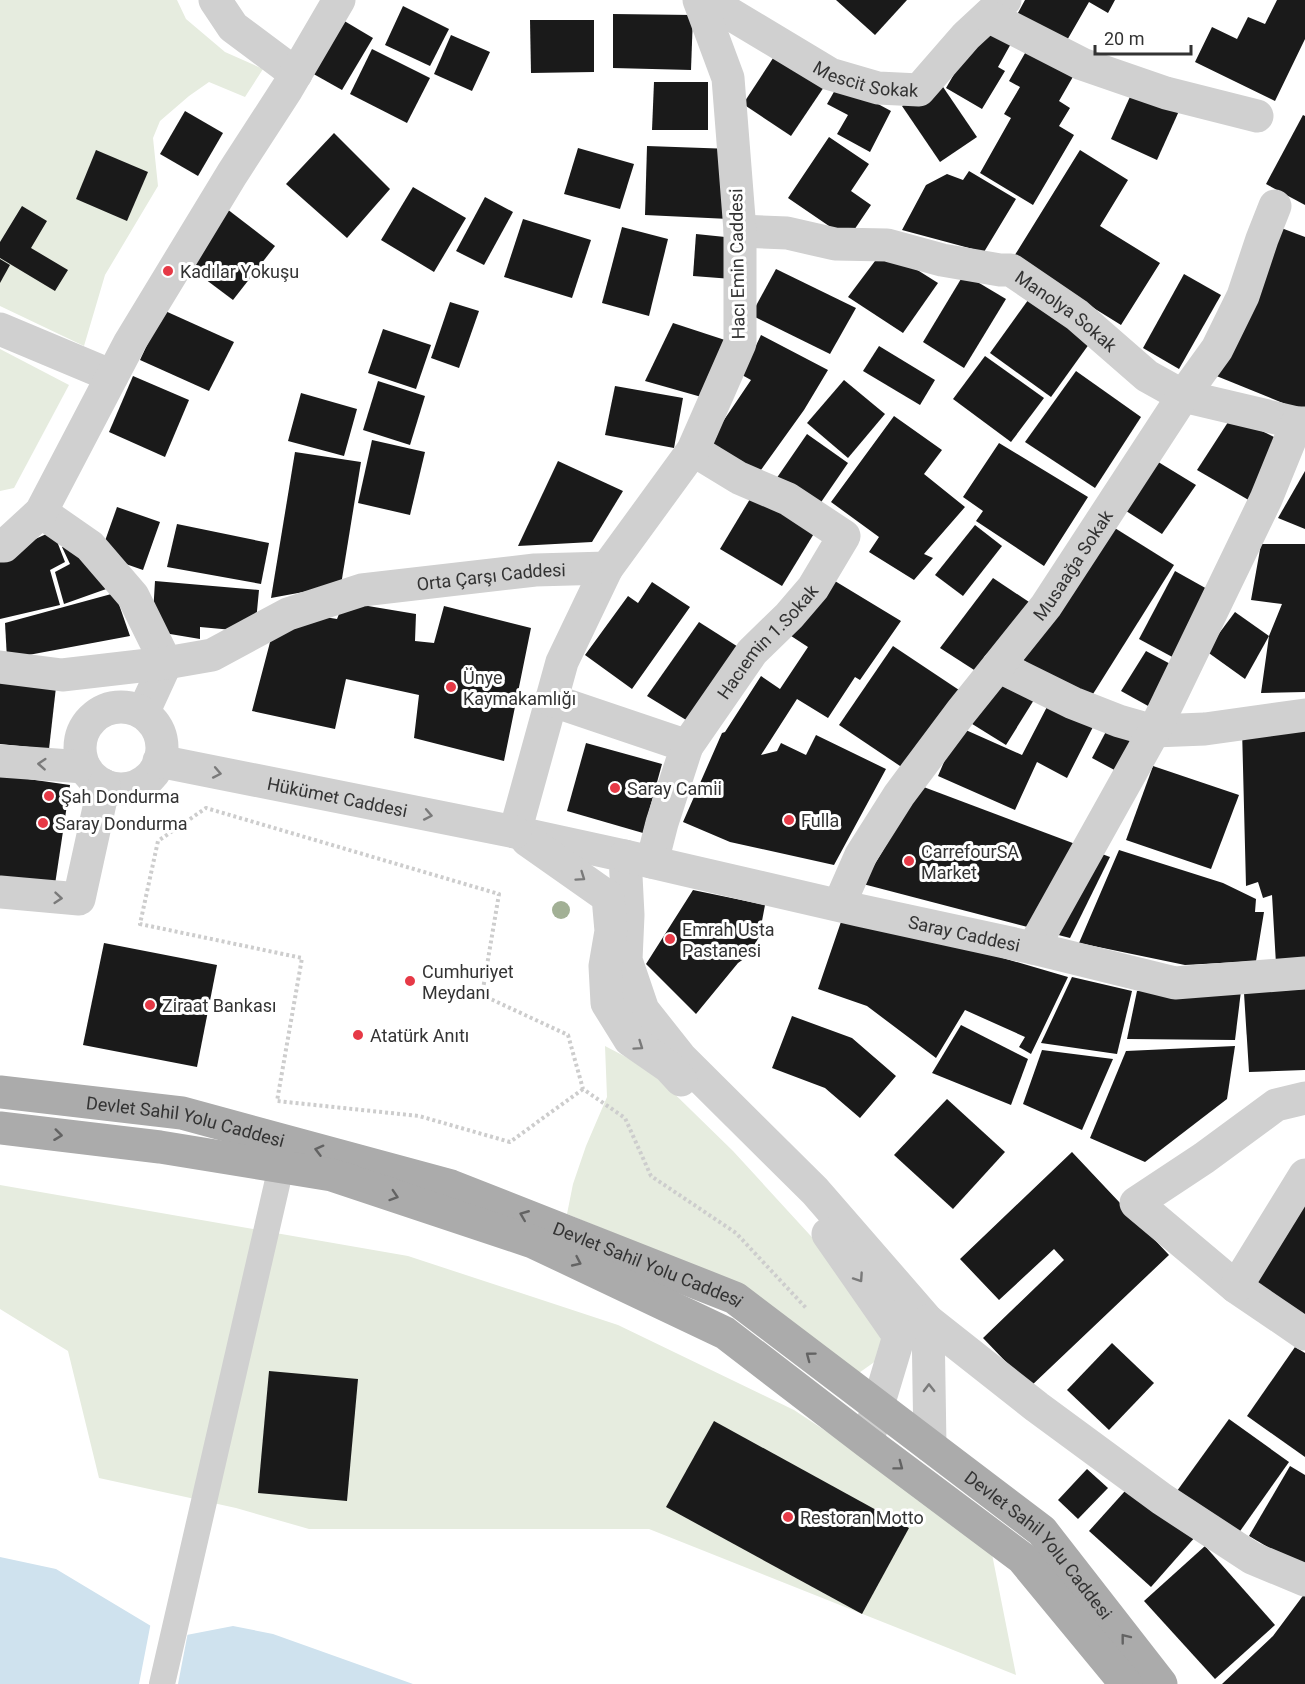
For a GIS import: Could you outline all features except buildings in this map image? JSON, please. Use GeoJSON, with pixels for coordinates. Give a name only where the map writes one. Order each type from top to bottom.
{"type":"FeatureCollection","features":[{"type":"Feature","properties":{"kind":"main road","name":"Devlet Sahil Yolu Caddesi"},"geometry":{"type":"LineString","coordinates":[[0,1092],[182,1113],[451,1186],[735,1298],[1042,1532],[1161,1684]]}},
{"type":"Feature","properties":{"kind":"main road","name":"Devlet Sahil Yolu Caddesi"},"geometry":{"type":"LineString","coordinates":[[0,1128],[160,1147],[332,1175],[533,1242],[725,1333],[1022,1557],[1126,1684]]}},
{"type":"Feature","properties":{"kind":"street"},"geometry":{"type":"LineString","coordinates":[[215,0],[232,27],[296,74]]}},
{"type":"Feature","properties":{"kind":"street"},"geometry":{"type":"LineString","coordinates":[[0,546],[4,546],[41,512],[130,342],[296,74],[339,0]]}},
{"type":"Feature","properties":{"kind":"street","name":"Hacı Emin Caddesi"},"geometry":{"type":"LineString","coordinates":[[607,568],[693,450],[740,343],[740,231],[729,78],[699,0]]}},
{"type":"Feature","properties":{"kind":"street","name":"Mescit Sokak"},"geometry":{"type":"LineString","coordinates":[[707,0],[830,74],[878,88],[919,90],[966,36],[997,8]]}},
{"type":"Feature","properties":{"kind":"street"},"geometry":{"type":"LineString","coordinates":[[997,8],[1082,64],[1166,93],[1257,116]]}},
{"type":"Feature","properties":{"kind":"street","name":"Musaağa Sokak"},"geometry":{"type":"LineString","coordinates":[[839,905],[861,855],[899,795],[1046,606],[1216,349],[1243,296],[1275,206]]}},
{"type":"Feature","properties":{"kind":"street","name":"Manolya Sokak"},"geometry":{"type":"LineString","coordinates":[[740,231],[787,232],[835,244],[886,245],[942,260],[1011,270],[1077,315],[1147,376],[1183,396],[1301,423]]}},
{"type":"Feature","properties":{"kind":"street"},"geometry":{"type":"LineString","coordinates":[[0,329],[112,376]]}},
{"type":"Feature","properties":{"kind":"street"},"geometry":{"type":"LineString","coordinates":[[1033,948],[1154,731],[1301,423]]}},
{"type":"Feature","properties":{"kind":"street","name":"Hacıemin 1.Sokak"},"geometry":{"type":"LineString","coordinates":[[693,450],[739,478],[788,499],[844,536],[813,588],[753,652],[687,746],[662,823],[639,859],[628,915],[626,960],[643,1010],[681,1058],[815,1191],[928,1322],[1037,1407],[1162,1499],[1252,1558],[1305,1580]]}},
{"type":"Feature","properties":{"kind":"street"},"geometry":{"type":"LineString","coordinates":[[41,512],[90,546],[133,596],[166,663],[143,714]]}},
{"type":"Feature","properties":{"kind":"street"},"geometry":{"type":"LineString","coordinates":[[515,832],[562,662],[607,568]]}},
{"type":"Feature","properties":{"kind":"street","name":"Orta Çarşı Caddesi"},"geometry":{"type":"LineString","coordinates":[[0,667],[62,675],[166,663],[212,655],[288,614],[362,590],[535,570],[607,568]]}},
{"type":"Feature","properties":{"kind":"street"},"geometry":{"type":"LineString","coordinates":[[998,666],[1073,703],[1119,721],[1154,731],[1206,729],[1305,715]]}},
{"type":"Feature","properties":{"kind":"street"},"geometry":{"type":"LineString","coordinates":[[551,700],[687,746]]}},
{"type":"Feature","properties":{"kind":"street"},"geometry":{"type":"LineString","coordinates":[[0,761],[94,776],[117,789],[130,788],[143,782],[153,773],[159,761],[161,748],[159,734],[153,722],[130,708],[117,707],[104,710],[93,717],[84,728],[80,741],[80,754],[94,776],[79,899],[0,892]]}},
{"type":"Feature","properties":{"kind":"street","name":"Hükümet Caddesi"},"geometry":{"type":"LineString","coordinates":[[159,761],[515,832]]}},
{"type":"Feature","properties":{"kind":"street"},"geometry":{"type":"LineString","coordinates":[[515,832],[639,859]]}},
{"type":"Feature","properties":{"kind":"street"},"geometry":{"type":"LineString","coordinates":[[515,832],[608,897],[611,931],[605,966],[607,1003],[630,1040],[669,1067],[821,1223],[899,1336],[867,1442]]}},
{"type":"Feature","properties":{"kind":"street","name":"Saray Caddesi"},"geometry":{"type":"LineString","coordinates":[[639,859],[1033,948],[1175,983],[1305,973]]}},
{"type":"Feature","properties":{"kind":"street"},"geometry":{"type":"LineString","coordinates":[[1305,1098],[1276,1105],[1204,1158],[1136,1203],[1236,1287],[1305,1334]]}},
{"type":"Feature","properties":{"kind":"street"},"geometry":{"type":"LineString","coordinates":[[162,1684],[281,1167]]}},
{"type":"Feature","properties":{"kind":"street"},"geometry":{"type":"LineString","coordinates":[[1236,1287],[1305,1175]]}},
{"type":"Feature","properties":{"kind":"street"},"geometry":{"type":"LineString","coordinates":[[928,1322],[930,1446]]}},
{"type":"Feature","properties":{"kind":"street"},"geometry":{"type":"LineString","coordinates":[[849,1386],[888,1372]]}},
{"type":"Feature","properties":{"kind":"path"},"geometry":{"type":"LineString","coordinates":[[583,1089],[510,1142],[419,1116],[277,1101],[302,958],[140,924],[158,841],[206,808],[499,894],[482,994],[568,1035],[583,1089],[625,1118],[651,1176],[736,1233],[813,1316]]}},
{"type":"Feature","properties":{"kind":"shaded area"},"geometry":{"type":"Polygon","coordinates":[[[0,0],[177,0],[186,19],[225,52],[263,69],[245,97],[209,82],[160,121],[153,138],[158,186],[105,275],[84,346],[0,306],[0,0]]]}},
{"type":"Feature","properties":{"kind":"shaded area"},"geometry":{"type":"Polygon","coordinates":[[[0,349],[69,385],[14,488],[0,491],[0,349]]]}},
{"type":"Feature","properties":{"kind":"shaded area"},"geometry":{"type":"Polygon","coordinates":[[[605,1046],[649,1069],[733,1151],[820,1246],[890,1339],[880,1358],[856,1375],[741,1285],[567,1214],[573,1184],[607,1097],[605,1046]]]}},
{"type":"Feature","properties":{"kind":"shaded area"},"geometry":{"type":"Polygon","coordinates":[[[0,1185],[408,1256],[618,1325],[794,1410],[989,1539],[1016,1675],[649,1529],[309,1529],[236,1508],[99,1478],[68,1351],[0,1309],[0,1185]]]}},
{"type":"Feature","properties":{"kind":"water"},"geometry":{"type":"Polygon","coordinates":[[[0,1557],[56,1569],[171,1638],[233,1626],[273,1634],[413,1684],[0,1684],[0,1557]]]}},
{"type":"Feature","properties":{"kind":"pier"},"geometry":{"type":"Polygon","coordinates":[[[151,1622],[172,1635],[188,1632],[178,1684],[139,1684],[151,1622]]]}},
{"type":"Feature","properties":{"kind":"place","name":"Kadılar Yokuşu"},"geometry":{"type":"Point","coordinates":[168,271]}},
{"type":"Feature","properties":{"kind":"place","name":"Ünye Kaymakamlığı"},"geometry":{"type":"Point","coordinates":[451,687]}},
{"type":"Feature","properties":{"kind":"place","name":"Saray Camii"},"geometry":{"type":"Point","coordinates":[615,788]}},
{"type":"Feature","properties":{"kind":"place","name":"Şah Dondurma"},"geometry":{"type":"Point","coordinates":[49,796]}},
{"type":"Feature","properties":{"kind":"place","name":"Fulla"},"geometry":{"type":"Point","coordinates":[789,820]}},
{"type":"Feature","properties":{"kind":"place","name":"Saray Dondurma"},"geometry":{"type":"Point","coordinates":[43,823]}},
{"type":"Feature","properties":{"kind":"place","name":"CarrefourSA Market"},"geometry":{"type":"Point","coordinates":[909,861]}},
{"type":"Feature","properties":{"kind":"place","name":"Emrah Usta Pastanesi"},"geometry":{"type":"Point","coordinates":[670,939]}},
{"type":"Feature","properties":{"kind":"place","name":"Cumhuriyet Meydanı"},"geometry":{"type":"Point","coordinates":[410,981]}},
{"type":"Feature","properties":{"kind":"place","name":"Ziraat Bankası"},"geometry":{"type":"Point","coordinates":[150,1005]}},
{"type":"Feature","properties":{"kind":"place","name":"Atatürk Anıtı"},"geometry":{"type":"Point","coordinates":[358,1035]}},
{"type":"Feature","properties":{"kind":"place","name":"Restoran Motto"},"geometry":{"type":"Point","coordinates":[788,1517]}}]}
